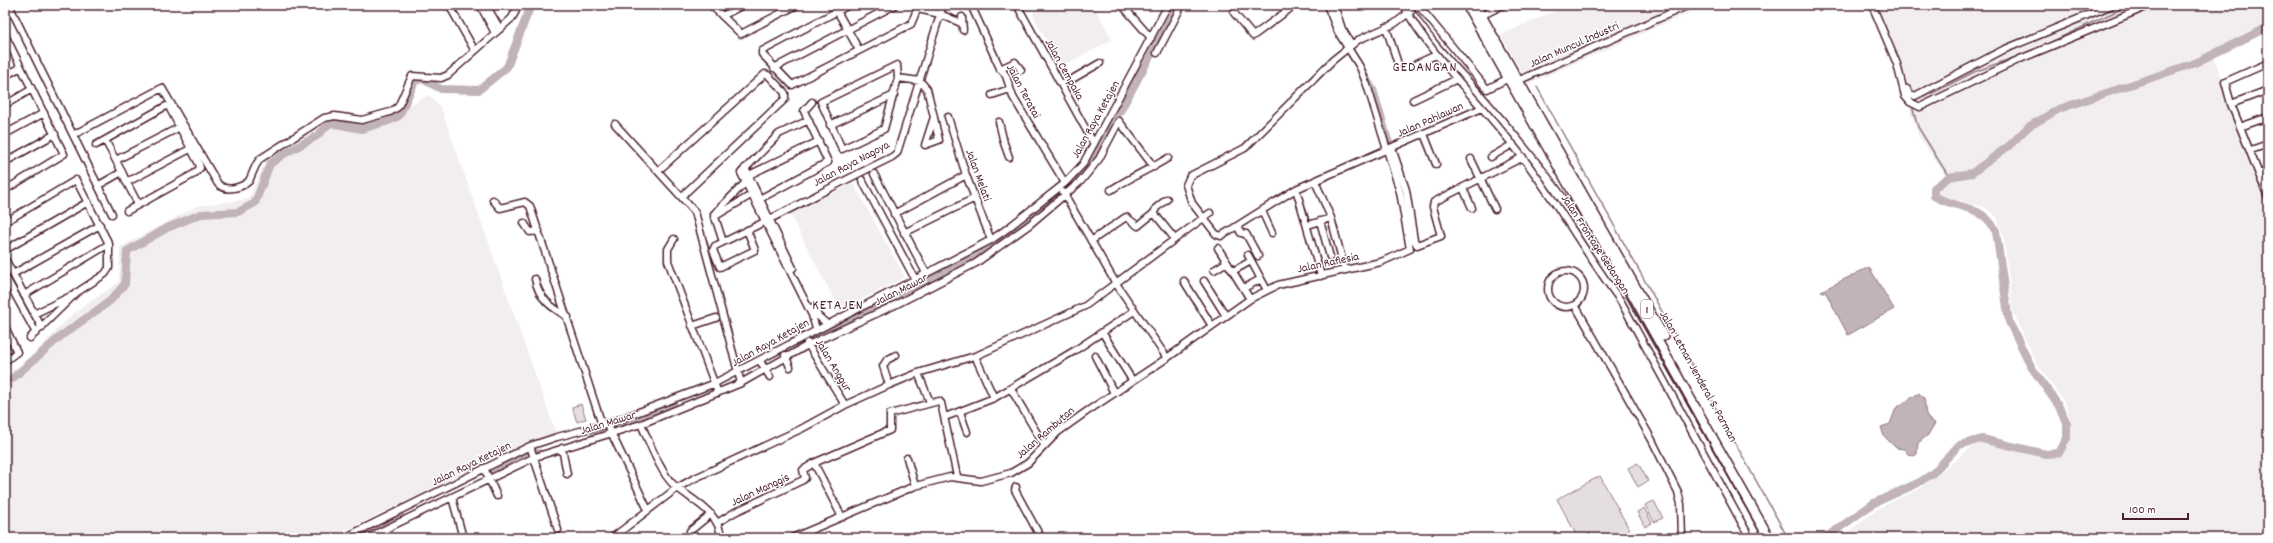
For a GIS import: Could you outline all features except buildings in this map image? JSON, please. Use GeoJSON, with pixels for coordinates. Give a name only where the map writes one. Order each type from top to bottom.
{"type":"FeatureCollection","features":[{"type":"Feature","properties":{"kind":"highway","name":"1"},"geometry":{"type":"LineString","coordinates":[[1467,5],[1513,81]]}},
{"type":"Feature","properties":{"kind":"highway","name":"1"},"geometry":{"type":"LineString","coordinates":[[1475,5],[1513,81]]}},
{"type":"Feature","properties":{"kind":"highway","name":"Jalan Letnan Jenderal S. Parman"},"geometry":{"type":"LineString","coordinates":[[1513,81],[1769,538]]}},
{"type":"Feature","properties":{"kind":"highway","name":"Jalan Letnan Jenderal S. Parman"},"geometry":{"type":"LineString","coordinates":[[1513,81],[1776,538]]}},
{"type":"Feature","properties":{"kind":"street"},"geometry":{"type":"LineString","coordinates":[[9,5],[112,214]]}},
{"type":"Feature","properties":{"kind":"street"},"geometry":{"type":"LineString","coordinates":[[449,5],[475,51]]}},
{"type":"Feature","properties":{"kind":"street"},"geometry":{"type":"LineString","coordinates":[[480,5],[498,31]]}},
{"type":"Feature","properties":{"kind":"street"},"geometry":{"type":"LineString","coordinates":[[486,5],[498,31]]}},
{"type":"Feature","properties":{"kind":"street"},"geometry":{"type":"LineString","coordinates":[[495,5],[503,5]]}},
{"type":"Feature","properties":{"kind":"street"},"geometry":{"type":"LineString","coordinates":[[74,135],[162,88],[218,184],[222,188],[230,189],[247,183],[260,159],[324,118],[335,116],[362,120],[390,112],[398,107],[412,76],[444,78],[512,18],[519,5]]}},
{"type":"Feature","properties":{"kind":"street"},"geometry":{"type":"LineString","coordinates":[[711,5],[741,34],[797,5]]}},
{"type":"Feature","properties":{"kind":"street"},"geometry":{"type":"LineString","coordinates":[[722,16],[743,5]]}},
{"type":"Feature","properties":{"kind":"street"},"geometry":{"type":"LineString","coordinates":[[849,5],[762,51],[763,56],[792,86],[912,22],[918,7],[962,20],[963,30]]}},
{"type":"Feature","properties":{"kind":"street"},"geometry":{"type":"LineString","coordinates":[[774,68],[895,5]]}},
{"type":"Feature","properties":{"kind":"street","name":"Jalan Raya Nagoya"},"geometry":{"type":"LineString","coordinates":[[723,242],[896,154],[943,5]]}},
{"type":"Feature","properties":{"kind":"street","name":"Jalan Teratai"},"geometry":{"type":"LineString","coordinates":[[971,5],[1000,69],[1006,76],[1010,89],[1091,241],[1115,282],[1167,358]]}},
{"type":"Feature","properties":{"kind":"street","name":"Jalan Cempaka"},"geometry":{"type":"LineString","coordinates":[[1017,5],[1094,144]]}},
{"type":"Feature","properties":{"kind":"street"},"geometry":{"type":"LineString","coordinates":[[1122,5],[1150,38]]}},
{"type":"Feature","properties":{"kind":"street","name":"Jalan Raya Ketajen"},"geometry":{"type":"LineString","coordinates":[[344,538],[419,507],[533,452],[557,437],[608,428],[662,411],[740,378],[806,341],[816,330],[827,324],[978,248],[1026,222],[1063,190],[1079,168],[1094,156],[1094,144],[1114,122],[1150,38],[1168,5]]}},
{"type":"Feature","properties":{"kind":"street"},"geometry":{"type":"LineString","coordinates":[[1157,53],[1182,5]]}},
{"type":"Feature","properties":{"kind":"street"},"geometry":{"type":"LineString","coordinates":[[1234,13],[1253,36],[1295,5]]}},
{"type":"Feature","properties":{"kind":"street"},"geometry":{"type":"LineString","coordinates":[[1327,5],[1335,26],[1350,47]]}},
{"type":"Feature","properties":{"kind":"street"},"geometry":{"type":"LineString","coordinates":[[1334,5],[1350,47]]}},
{"type":"Feature","properties":{"kind":"street","name":"Jalan Frontage Gedangan"},"geometry":{"type":"LineString","coordinates":[[1403,5],[1436,55],[1513,144],[1543,184],[1596,267],[1620,300],[1750,538]]}},
{"type":"Feature","properties":{"kind":"street"},"geometry":{"type":"LineString","coordinates":[[1203,218],[1192,203],[1186,191],[1188,178],[1249,145],[1333,60],[1372,33],[1386,27],[1408,14],[1418,5]]}},
{"type":"Feature","properties":{"kind":"street","name":"Jalan Muncul Industri"},"geometry":{"type":"LineString","coordinates":[[1418,5],[1487,90],[1513,81],[1689,5]]}},
{"type":"Feature","properties":{"kind":"street"},"geometry":{"type":"LineString","coordinates":[[1481,16],[1503,5]]}},
{"type":"Feature","properties":{"kind":"street"},"geometry":{"type":"LineString","coordinates":[[1872,5],[1897,64],[1906,96],[1913,104],[1923,107],[2007,64],[2134,9],[2151,5]]}},
{"type":"Feature","properties":{"kind":"street"},"geometry":{"type":"LineString","coordinates":[[1876,5],[1898,58],[1907,91],[1912,97],[2003,50],[2112,5]]}},
{"type":"Feature","properties":{"kind":"street"},"geometry":{"type":"LineString","coordinates":[[837,11],[859,50]]}},
{"type":"Feature","properties":{"kind":"street"},"geometry":{"type":"LineString","coordinates":[[5,15],[13,13]]}},
{"type":"Feature","properties":{"kind":"street"},"geometry":{"type":"LineString","coordinates":[[1386,27],[1398,64]]}},
{"type":"Feature","properties":{"kind":"street"},"geometry":{"type":"LineString","coordinates":[[5,35],[7,44],[21,67],[64,153],[63,157],[5,190]]}},
{"type":"Feature","properties":{"kind":"street","name":"Jalan Raflesia"},"geometry":{"type":"LineString","coordinates":[[1167,358],[1250,299],[1267,290],[1286,282],[1321,276],[1395,257],[1410,249],[1403,191],[1363,73],[1350,47]]}},
{"type":"Feature","properties":{"kind":"street"},"geometry":{"type":"LineString","coordinates":[[1416,64],[1436,55]]}},
{"type":"Feature","properties":{"kind":"street"},"geometry":{"type":"LineString","coordinates":[[1000,69],[1016,62],[1021,70]]}},
{"type":"Feature","properties":{"kind":"street"},"geometry":{"type":"LineString","coordinates":[[1062,85],[1100,63]]}},
{"type":"Feature","properties":{"kind":"street"},"geometry":{"type":"LineString","coordinates":[[2268,63],[2226,81],[2231,104],[2251,150],[2268,197]]}},
{"type":"Feature","properties":{"kind":"street"},"geometry":{"type":"LineString","coordinates":[[894,65],[898,67],[898,78],[894,95],[885,128],[882,131],[842,149],[830,125],[821,101],[894,65]]}},
{"type":"Feature","properties":{"kind":"street"},"geometry":{"type":"LineString","coordinates":[[5,76],[21,67]]}},
{"type":"Feature","properties":{"kind":"street"},"geometry":{"type":"LineString","coordinates":[[658,171],[765,74],[768,74],[786,93],[785,99],[682,196]]}},
{"type":"Feature","properties":{"kind":"street"},"geometry":{"type":"LineString","coordinates":[[898,78],[920,81],[927,89],[934,117]]}},
{"type":"Feature","properties":{"kind":"street"},"geometry":{"type":"LineString","coordinates":[[1413,100],[1457,78]]}},
{"type":"Feature","properties":{"kind":"street"},"geometry":{"type":"LineString","coordinates":[[5,104],[32,89]]}},
{"type":"Feature","properties":{"kind":"street"},"geometry":{"type":"LineString","coordinates":[[992,96],[1010,89]]}},
{"type":"Feature","properties":{"kind":"street"},"geometry":{"type":"LineString","coordinates":[[2231,104],[2268,90]]}},
{"type":"Feature","properties":{"kind":"street"},"geometry":{"type":"LineString","coordinates":[[830,125],[894,95]]}},
{"type":"Feature","properties":{"kind":"street"},"geometry":{"type":"LineString","coordinates":[[757,201],[828,162],[804,109],[812,102]]}},
{"type":"Feature","properties":{"kind":"street"},"geometry":{"type":"LineString","coordinates":[[96,145],[166,106],[169,107],[180,126],[190,149],[199,164],[199,170],[127,211]]}},
{"type":"Feature","properties":{"kind":"street","name":"Jalan Pahlawan"},"geometry":{"type":"LineString","coordinates":[[1203,218],[1219,236],[1296,189],[1482,108]]}},
{"type":"Feature","properties":{"kind":"street"},"geometry":{"type":"LineString","coordinates":[[5,134],[44,113]]}},
{"type":"Feature","properties":{"kind":"street"},"geometry":{"type":"LineString","coordinates":[[2240,127],[2268,117]]}},
{"type":"Feature","properties":{"kind":"street","name":"Jalan Melati"},"geometry":{"type":"LineString","coordinates":[[948,118],[966,175],[991,240]]}},
{"type":"Feature","properties":{"kind":"street"},"geometry":{"type":"LineString","coordinates":[[757,201],[751,195],[745,179],[745,168],[779,134],[809,120]]}},
{"type":"Feature","properties":{"kind":"street"},"geometry":{"type":"LineString","coordinates":[[999,122],[1009,157]]}},
{"type":"Feature","properties":{"kind":"street"},"geometry":{"type":"LineString","coordinates":[[1114,122],[1154,167]]}},
{"type":"Feature","properties":{"kind":"street","name":"Jalan Mawar"},"geometry":{"type":"LineString","coordinates":[[533,452],[562,448],[608,428],[641,424],[662,411],[740,378],[806,341],[893,306],[984,258],[1063,190],[1081,181],[1114,122]]}},
{"type":"Feature","properties":{"kind":"street"},"geometry":{"type":"LineString","coordinates":[[616,124],[695,212],[740,378]]}},
{"type":"Feature","properties":{"kind":"street"},"geometry":{"type":"LineString","coordinates":[[116,160],[180,126]]}},
{"type":"Feature","properties":{"kind":"street"},"geometry":{"type":"LineString","coordinates":[[5,162],[55,134]]}},
{"type":"Feature","properties":{"kind":"street"},"geometry":{"type":"LineString","coordinates":[[1424,134],[1436,164]]}},
{"type":"Feature","properties":{"kind":"street"},"geometry":{"type":"LineString","coordinates":[[105,140],[138,204]]}},
{"type":"Feature","properties":{"kind":"street"},"geometry":{"type":"LineString","coordinates":[[746,230],[755,250],[721,267],[713,249],[723,242],[714,217],[715,213],[745,179],[818,140]]}},
{"type":"Feature","properties":{"kind":"street"},"geometry":{"type":"LineString","coordinates":[[1491,156],[1513,144]]}},
{"type":"Feature","properties":{"kind":"street"},"geometry":{"type":"LineString","coordinates":[[2251,150],[2268,144]]}},
{"type":"Feature","properties":{"kind":"street"},"geometry":{"type":"LineString","coordinates":[[126,181],[190,149]]}},
{"type":"Feature","properties":{"kind":"street"},"geometry":{"type":"LineString","coordinates":[[1403,191],[1414,240],[1417,245],[1420,245],[1441,236],[1433,203],[1523,157]]}},
{"type":"Feature","properties":{"kind":"street"},"geometry":{"type":"LineString","coordinates":[[1111,190],[1135,174],[1146,172],[1168,158]]}},
{"type":"Feature","properties":{"kind":"street"},"geometry":{"type":"LineString","coordinates":[[1471,159],[1494,209]]}},
{"type":"Feature","properties":{"kind":"street"},"geometry":{"type":"LineString","coordinates":[[2259,174],[2268,171]]}},
{"type":"Feature","properties":{"kind":"street"},"geometry":{"type":"LineString","coordinates":[[99,185],[122,172]]}},
{"type":"Feature","properties":{"kind":"street"},"geometry":{"type":"LineString","coordinates":[[874,174],[926,273]]}},
{"type":"Feature","properties":{"kind":"street"},"geometry":{"type":"LineString","coordinates":[[894,214],[966,175]]}},
{"type":"Feature","properties":{"kind":"street"},"geometry":{"type":"LineString","coordinates":[[745,179],[767,219],[814,314],[816,330]]}},
{"type":"Feature","properties":{"kind":"street"},"geometry":{"type":"LineString","coordinates":[[862,180],[915,279]]}},
{"type":"Feature","properties":{"kind":"street"},"geometry":{"type":"LineString","coordinates":[[5,222],[74,181],[78,182],[109,244],[110,264],[108,271],[76,294],[30,338]]}},
{"type":"Feature","properties":{"kind":"street"},"geometry":{"type":"LineString","coordinates":[[1315,181],[1331,218],[1345,270]]}},
{"type":"Feature","properties":{"kind":"street"},"geometry":{"type":"LineString","coordinates":[[1463,188],[1472,208]]}},
{"type":"Feature","properties":{"kind":"street"},"geometry":{"type":"LineString","coordinates":[[1296,189],[1308,225],[1321,276]]}},
{"type":"Feature","properties":{"kind":"street"},"geometry":{"type":"LineString","coordinates":[[714,217],[751,195]]}},
{"type":"Feature","properties":{"kind":"street"},"geometry":{"type":"LineString","coordinates":[[904,233],[975,198]]}},
{"type":"Feature","properties":{"kind":"street"},"geometry":{"type":"LineString","coordinates":[[1091,241],[1126,217],[1138,226],[1154,213],[1154,210],[1166,199]]}},
{"type":"Feature","properties":{"kind":"street"},"geometry":{"type":"LineString","coordinates":[[493,200],[500,208],[527,203],[539,231],[608,428],[648,510]]}},
{"type":"Feature","properties":{"kind":"street"},"geometry":{"type":"LineString","coordinates":[[5,250],[88,202]]}},
{"type":"Feature","properties":{"kind":"street"},"geometry":{"type":"LineString","coordinates":[[1262,211],[1272,233]]}},
{"type":"Feature","properties":{"kind":"street"},"geometry":{"type":"LineString","coordinates":[[1154,213],[1174,238]]}},
{"type":"Feature","properties":{"kind":"street"},"geometry":{"type":"LineString","coordinates":[[612,538],[677,488],[801,429],[845,405],[918,373],[975,356],[1085,306],[1174,238],[1210,214]]}},
{"type":"Feature","properties":{"kind":"street"},"geometry":{"type":"LineString","coordinates":[[1308,225],[1331,218]]}},
{"type":"Feature","properties":{"kind":"street"},"geometry":{"type":"LineString","coordinates":[[1320,221],[1330,257]]}},
{"type":"Feature","properties":{"kind":"street"},"geometry":{"type":"LineString","coordinates":[[524,223],[530,232],[539,231]]}},
{"type":"Feature","properties":{"kind":"street"},"geometry":{"type":"LineString","coordinates":[[13,274],[100,224]]}},
{"type":"Feature","properties":{"kind":"street"},"geometry":{"type":"LineString","coordinates":[[1237,226],[1242,233],[1246,234],[1258,256]]}},
{"type":"Feature","properties":{"kind":"street"},"geometry":{"type":"LineString","coordinates":[[674,239],[668,249],[668,259],[716,389]]}},
{"type":"Feature","properties":{"kind":"street"},"geometry":{"type":"LineString","coordinates":[[24,295],[109,244]]}},
{"type":"Feature","properties":{"kind":"street"},"geometry":{"type":"LineString","coordinates":[[978,248],[984,258]]}},
{"type":"Feature","properties":{"kind":"street"},"geometry":{"type":"LineString","coordinates":[[1218,248],[1250,299]]}},
{"type":"Feature","properties":{"kind":"street"},"geometry":{"type":"LineString","coordinates":[[1233,271],[1250,258],[1267,290]]}},
{"type":"Feature","properties":{"kind":"street"},"geometry":{"type":"LineString","coordinates":[[5,259],[42,328]]}},
{"type":"Feature","properties":{"kind":"street"},"geometry":{"type":"LineString","coordinates":[[1214,270],[1227,262]]}},
{"type":"Feature","properties":{"kind":"street"},"geometry":{"type":"LineString","coordinates":[[1569,272],[1581,279],[1584,285],[1583,295],[1575,305],[1562,306],[1551,299],[1549,286],[1557,275],[1569,272]]}},
{"type":"Feature","properties":{"kind":"street"},"geometry":{"type":"LineString","coordinates":[[5,276],[36,333]]}},
{"type":"Feature","properties":{"kind":"street"},"geometry":{"type":"LineString","coordinates":[[535,279],[539,293],[547,304],[568,317]]}},
{"type":"Feature","properties":{"kind":"street"},"geometry":{"type":"LineString","coordinates":[[1244,288],[1261,280]]}},
{"type":"Feature","properties":{"kind":"street"},"geometry":{"type":"LineString","coordinates":[[1184,281],[1212,326]]}},
{"type":"Feature","properties":{"kind":"street"},"geometry":{"type":"LineString","coordinates":[[1204,281],[1226,316]]}},
{"type":"Feature","properties":{"kind":"street"},"geometry":{"type":"LineString","coordinates":[[12,289],[18,285]]}},
{"type":"Feature","properties":{"kind":"street"},"geometry":{"type":"LineString","coordinates":[[34,314],[76,294]]}},
{"type":"Feature","properties":{"kind":"street"},"geometry":{"type":"LineString","coordinates":[[1575,305],[1644,426],[1678,492],[1682,538]]}},
{"type":"Feature","properties":{"kind":"street"},"geometry":{"type":"LineString","coordinates":[[23,310],[30,306]]}},
{"type":"Feature","properties":{"kind":"street"},"geometry":{"type":"LineString","coordinates":[[945,417],[994,398],[1011,389],[1134,311]]}},
{"type":"Feature","properties":{"kind":"street"},"geometry":{"type":"LineString","coordinates":[[814,314],[827,324]]}},
{"type":"Feature","properties":{"kind":"street"},"geometry":{"type":"LineString","coordinates":[[692,326],[716,318]]}},
{"type":"Feature","properties":{"kind":"street"},"geometry":{"type":"LineString","coordinates":[[5,361],[17,352],[6,332]]}},
{"type":"Feature","properties":{"kind":"street"},"geometry":{"type":"LineString","coordinates":[[1102,332],[1132,380]]}},
{"type":"Feature","properties":{"kind":"street","name":"Jalan Anggur"},"geometry":{"type":"LineString","coordinates":[[806,341],[845,405]]}},
{"type":"Feature","properties":{"kind":"street"},"geometry":{"type":"LineString","coordinates":[[784,353],[790,367]]}},
{"type":"Feature","properties":{"kind":"street"},"geometry":{"type":"LineString","coordinates":[[889,385],[882,366],[887,360],[896,355]]}},
{"type":"Feature","properties":{"kind":"street"},"geometry":{"type":"LineString","coordinates":[[975,356],[994,398]]}},
{"type":"Feature","properties":{"kind":"street"},"geometry":{"type":"LineString","coordinates":[[1095,356],[1114,393]]}},
{"type":"Feature","properties":{"kind":"street","name":"Jalan Rambutan"},"geometry":{"type":"LineString","coordinates":[[794,538],[842,516],[915,486],[957,476],[981,481],[1002,476],[1028,463],[1044,445],[1076,419],[1132,380],[1167,358]]}},
{"type":"Feature","properties":{"kind":"street"},"geometry":{"type":"LineString","coordinates":[[763,366],[770,377]]}},
{"type":"Feature","properties":{"kind":"street"},"geometry":{"type":"LineString","coordinates":[[918,373],[930,402]]}},
{"type":"Feature","properties":{"kind":"street"},"geometry":{"type":"LineString","coordinates":[[1011,389],[1044,445]]}},
{"type":"Feature","properties":{"kind":"street"},"geometry":{"type":"LineString","coordinates":[[842,516],[814,463],[890,430],[890,414],[930,402],[940,402],[945,417],[957,476]]}},
{"type":"Feature","properties":{"kind":"street"},"geometry":{"type":"LineString","coordinates":[[960,412],[967,432]]}},
{"type":"Feature","properties":{"kind":"street"},"geometry":{"type":"LineString","coordinates":[[641,424],[666,475],[677,488],[711,514],[717,523],[722,538]]}},
{"type":"Feature","properties":{"kind":"street"},"geometry":{"type":"LineString","coordinates":[[562,448],[567,474]]}},
{"type":"Feature","properties":{"kind":"street"},"geometry":{"type":"LineString","coordinates":[[367,538],[419,507],[452,497],[487,474],[533,452],[558,530]]}},
{"type":"Feature","properties":{"kind":"street"},"geometry":{"type":"LineString","coordinates":[[908,458],[915,486]]}},
{"type":"Feature","properties":{"kind":"street","name":"Jalan Manggis"},"geometry":{"type":"LineString","coordinates":[[717,523],[735,512],[803,480],[805,478],[803,472],[814,463]]}},
{"type":"Feature","properties":{"kind":"street"},"geometry":{"type":"LineString","coordinates":[[487,474],[497,496]]}},
{"type":"Feature","properties":{"kind":"street"},"geometry":{"type":"LineString","coordinates":[[1016,486],[1041,538]]}},
{"type":"Feature","properties":{"kind":"street"},"geometry":{"type":"LineString","coordinates":[[452,497],[463,538]]}},
{"type":"Feature","properties":{"kind":"street"},"geometry":{"type":"LineString","coordinates":[[690,531],[711,514]]}},
{"type":"Feature","properties":{"kind":"shaded area"},"geometry":{"type":"Polygon","coordinates":[[[1048,5],[1094,5],[1112,40],[1060,67],[1032,13],[1048,5]]]}},
{"type":"Feature","properties":{"kind":"shaded area"},"geometry":{"type":"Polygon","coordinates":[[[1568,5],[1707,5],[1528,84],[1501,35],[1568,5]]]}},
{"type":"Feature","properties":{"kind":"shaded area"},"geometry":{"type":"Polygon","coordinates":[[[1871,5],[2268,5],[2268,32],[2214,58],[2268,203],[2268,538],[1840,538],[1879,508],[1921,488],[1974,445],[1990,443],[2041,453],[2059,453],[2068,447],[2071,422],[2066,405],[2036,362],[2013,312],[2004,238],[1997,217],[1986,208],[1942,196],[1935,188],[1948,179],[1918,135],[1890,49],[1871,5]]]}},
{"type":"Feature","properties":{"kind":"shaded area"},"geometry":{"type":"Polygon","coordinates":[[[429,95],[441,108],[556,433],[524,445],[329,538],[5,538],[5,376],[37,351],[70,316],[119,282],[120,247],[197,206],[248,199],[270,153],[327,116],[383,119],[429,95]]]}},
{"type":"Feature","properties":{"kind":"shaded area"},"geometry":{"type":"Polygon","coordinates":[[[853,183],[905,277],[840,311],[790,214],[853,183]]]}},
{"type":"Feature","properties":{"kind":"shaded area"},"geometry":{"type":"Polygon","coordinates":[[[1869,267],[1894,309],[1848,335],[1826,293],[1821,291],[1869,267]]]}},
{"type":"Feature","properties":{"kind":"shaded area"},"geometry":{"type":"Polygon","coordinates":[[[1919,393],[1924,398],[1928,418],[1935,423],[1928,435],[1918,443],[1917,454],[1914,456],[1908,454],[1904,449],[1896,448],[1884,436],[1881,427],[1890,424],[1896,408],[1919,393]]]}},
{"type":"Feature","properties":{"kind":"shaded area"},"geometry":{"type":"Polygon","coordinates":[[[581,404],[586,419],[577,422],[572,407],[581,404]]]}},
{"type":"Feature","properties":{"kind":"shaded area"},"geometry":{"type":"Polygon","coordinates":[[[1638,463],[1648,481],[1638,487],[1628,468],[1638,463]]]}},
{"type":"Feature","properties":{"kind":"shaded area"},"geometry":{"type":"Polygon","coordinates":[[[1600,476],[1633,536],[1630,538],[1578,538],[1557,499],[1600,476]]]}},
{"type":"Feature","properties":{"kind":"shaded area"},"geometry":{"type":"Polygon","coordinates":[[[1654,501],[1663,518],[1654,522],[1645,505],[1654,501]]]}},
{"type":"Feature","properties":{"kind":"shaded area"},"geometry":{"type":"Polygon","coordinates":[[[1644,508],[1652,523],[1645,527],[1637,512],[1644,508]]]}},
{"type":"Feature","properties":{"kind":"waterway"},"geometry":{"type":"LineString","coordinates":[[5,385],[61,336],[110,301],[125,284],[127,251],[167,228],[201,214],[238,212],[255,203],[270,164],[284,154],[317,136],[330,123],[362,129],[389,121],[399,116],[415,81],[422,79],[441,89],[479,90],[507,67],[531,5]]}},
{"type":"Feature","properties":{"kind":"waterway"},"geometry":{"type":"LineString","coordinates":[[801,346],[993,245],[1022,224],[1080,174],[1111,128],[1178,5]]}},
{"type":"Feature","properties":{"kind":"waterway"},"geometry":{"type":"LineString","coordinates":[[1925,97],[1974,72],[2032,51],[2125,7]]}},
{"type":"Feature","properties":{"kind":"waterway"},"geometry":{"type":"LineString","coordinates":[[1825,538],[1874,503],[1918,483],[1932,474],[1959,445],[1982,439],[2046,454],[2059,453],[2067,438],[2067,423],[2058,405],[2032,368],[2009,322],[1996,231],[1990,222],[1976,211],[1934,196],[1934,188],[1949,177],[1972,173],[2010,145],[2028,127],[2059,109],[2195,63],[2268,27]]}},
{"type":"Feature","properties":{"kind":"waterway"},"geometry":{"type":"LineString","coordinates":[[1366,78],[1373,90],[1392,154]]}},
{"type":"Feature","properties":{"kind":"waterway"},"geometry":{"type":"LineString","coordinates":[[1537,87],[1788,538]]}},
{"type":"Feature","properties":{"kind":"waterway"},"geometry":{"type":"LineString","coordinates":[[1912,106],[1918,127],[1949,177]]}},
{"type":"Feature","properties":{"kind":"waterway"},"geometry":{"type":"LineString","coordinates":[[594,436],[675,407]]}},
{"type":"Feature","properties":{"kind":"waterway"},"geometry":{"type":"LineString","coordinates":[[490,476],[525,457],[539,453]]}},
{"type":"Feature","properties":{"kind":"waterway"},"geometry":{"type":"LineString","coordinates":[[359,538],[402,518]]}},
{"type":"Feature","properties":{"kind":"railway"},"geometry":{"type":"LineString","coordinates":[[1412,5],[1438,42],[1489,99],[1532,151],[1585,222],[1763,538]]}},
{"type":"Feature","properties":{"kind":"district","name":"GEDANGAN"},"geometry":{"type":"Point","coordinates":[1425,66]}},
{"type":"Feature","properties":{"kind":"district","name":"KETAJEN"},"geometry":{"type":"Point","coordinates":[838,304]}}]}
